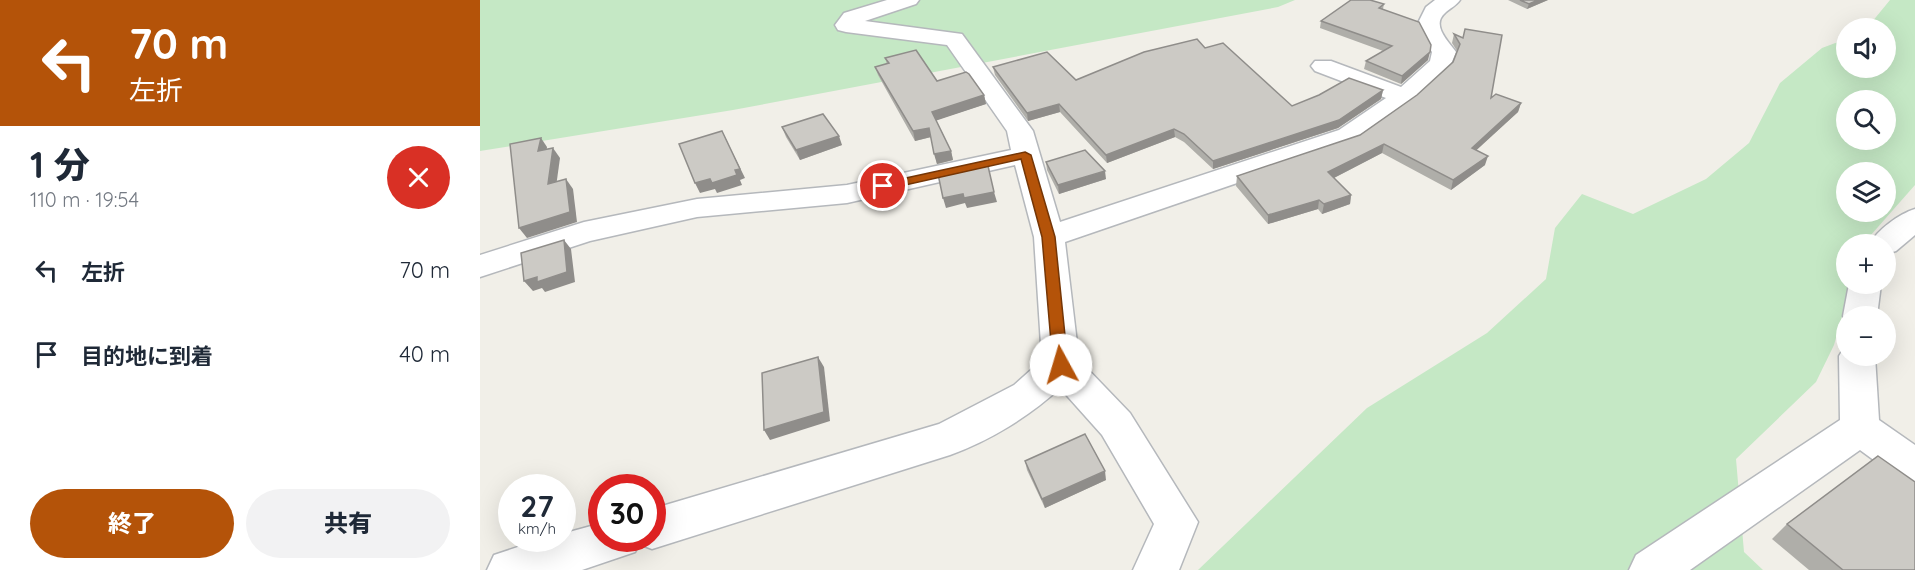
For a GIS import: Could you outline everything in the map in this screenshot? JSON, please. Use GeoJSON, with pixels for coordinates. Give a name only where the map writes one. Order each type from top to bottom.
{"type":"FeatureCollection","features":[{"type":"Feature","properties":{"kind":"street"},"geometry":{"type":"LineString","coordinates":[[909,0],[852,18],[846,26],[954,39],[1020,131],[1049,237],[1061,365],[1116,424],[1176,522],[1156,570]]}},
{"type":"Feature","properties":{"kind":"street"},"geometry":{"type":"LineString","coordinates":[[1049,237],[1348,136],[1405,97],[1441,64],[1444,52],[1430,33],[1428,20],[1435,8],[1450,0]]}},
{"type":"Feature","properties":{"kind":"street"},"geometry":{"type":"LineString","coordinates":[[1323,66],[1405,97]]}},
{"type":"Feature","properties":{"kind":"street"},"geometry":{"type":"LineString","coordinates":[[480,266],[584,232],[697,208],[847,194],[1025,155]]}},
{"type":"Feature","properties":{"kind":"street"},"geometry":{"type":"LineString","coordinates":[[1896,235],[1915,219]]}},
{"type":"Feature","properties":{"kind":"street"},"geometry":{"type":"LineString","coordinates":[[666,525],[950,438],[1028,396],[1061,365]]}},
{"type":"Feature","properties":{"kind":"street"},"geometry":{"type":"LineString","coordinates":[[1857,366],[1860,428]]}},
{"type":"Feature","properties":{"kind":"street"},"geometry":{"type":"LineString","coordinates":[[1860,428],[1915,467]]}},
{"type":"Feature","properties":{"kind":"street"},"geometry":{"type":"LineString","coordinates":[[1656,569],[1860,428]]}},
{"type":"Feature","properties":{"kind":"street"},"geometry":{"type":"LineString","coordinates":[[510,570],[588,547]]}},
{"type":"Feature","properties":{"kind":"green space"},"geometry":{"type":"Polygon","coordinates":[[[480,0],[1295,0],[1278,7],[733,110],[480,151],[480,0]]]}},
{"type":"Feature","properties":{"kind":"green space"},"geometry":{"type":"Polygon","coordinates":[[[1890,0],[1915,0],[1915,185],[1896,207],[1896,162],[1836,162],[1836,222],[1882,222],[1872,234],[1836,234],[1836,294],[1848,294],[1845,306],[1836,306],[1834,345],[1816,382],[1736,459],[1744,552],[1763,570],[1198,570],[1367,408],[1487,333],[1546,279],[1555,228],[1582,194],[1633,214],[1706,179],[1749,143],[1780,83],[1822,48],[1836,43],[1836,78],[1896,78],[1896,18],[1875,18],[1890,0]]]}},
{"type":"Feature","properties":{"kind":"building"},"geometry":{"type":"Polygon","coordinates":[[[1351,0],[1370,0],[1384,4],[1379,8],[1419,22],[1431,45],[1430,52],[1402,76],[1366,61],[1392,46],[1321,21],[1351,0]]]}},
{"type":"Feature","properties":{"kind":"building"},"geometry":{"type":"Polygon","coordinates":[[[1520,0],[1538,0],[1529,4],[1520,0]]]}},
{"type":"Feature","properties":{"kind":"building"},"geometry":{"type":"Polygon","coordinates":[[[1465,29],[1502,35],[1491,98],[1496,94],[1521,103],[1472,148],[1488,156],[1453,180],[1384,144],[1328,172],[1351,195],[1324,204],[1319,200],[1268,215],[1237,176],[1360,135],[1417,95],[1453,62],[1460,44],[1454,34],[1463,38],[1465,29]]]}},
{"type":"Feature","properties":{"kind":"building"},"geometry":{"type":"Polygon","coordinates":[[[1197,39],[1205,48],[1223,43],[1292,106],[1319,95],[1349,78],[1383,90],[1339,120],[1213,161],[1184,134],[1174,129],[1106,155],[1059,104],[1027,113],[993,67],[1047,52],[1076,80],[1144,52],[1197,39]]]}},
{"type":"Feature","properties":{"kind":"building"},"geometry":{"type":"Polygon","coordinates":[[[916,50],[937,81],[966,72],[984,95],[932,112],[951,151],[934,154],[929,128],[913,131],[875,67],[889,63],[885,58],[916,50]]]}},
{"type":"Feature","properties":{"kind":"building"},"geometry":{"type":"Polygon","coordinates":[[[823,114],[839,136],[796,150],[782,127],[823,114]]]}},
{"type":"Feature","properties":{"kind":"building"},"geometry":{"type":"Polygon","coordinates":[[[722,131],[740,169],[735,170],[737,175],[712,183],[710,179],[695,183],[679,144],[722,131]]]}},
{"type":"Feature","properties":{"kind":"building"},"geometry":{"type":"Polygon","coordinates":[[[541,138],[538,151],[553,148],[548,184],[566,179],[570,212],[519,228],[510,144],[541,138]]]}},
{"type":"Feature","properties":{"kind":"building"},"geometry":{"type":"Polygon","coordinates":[[[1085,150],[1105,171],[1058,185],[1046,162],[1085,150]]]}},
{"type":"Feature","properties":{"kind":"building"},"geometry":{"type":"Polygon","coordinates":[[[988,166],[994,192],[964,198],[963,194],[943,198],[938,174],[988,166]]]}},
{"type":"Feature","properties":{"kind":"building"},"geometry":{"type":"Polygon","coordinates":[[[564,240],[567,272],[537,282],[537,277],[524,281],[521,253],[564,240]]]}},
{"type":"Feature","properties":{"kind":"building"},"geometry":{"type":"Polygon","coordinates":[[[818,357],[824,412],[764,430],[762,373],[818,357]]]}},
{"type":"Feature","properties":{"kind":"building"},"geometry":{"type":"Polygon","coordinates":[[[1085,434],[1105,471],[1042,499],[1025,461],[1085,434]]]}},
{"type":"Feature","properties":{"kind":"building"},"geometry":{"type":"Polygon","coordinates":[[[1878,456],[1915,482],[1915,570],[1843,570],[1787,524],[1878,456]]]}},
{"type":"Feature","properties":{"kind":"route"},"geometry":{"type":"LineString","coordinates":[[883,186],[1025,155],[1049,237],[1061,365]]}}]}
